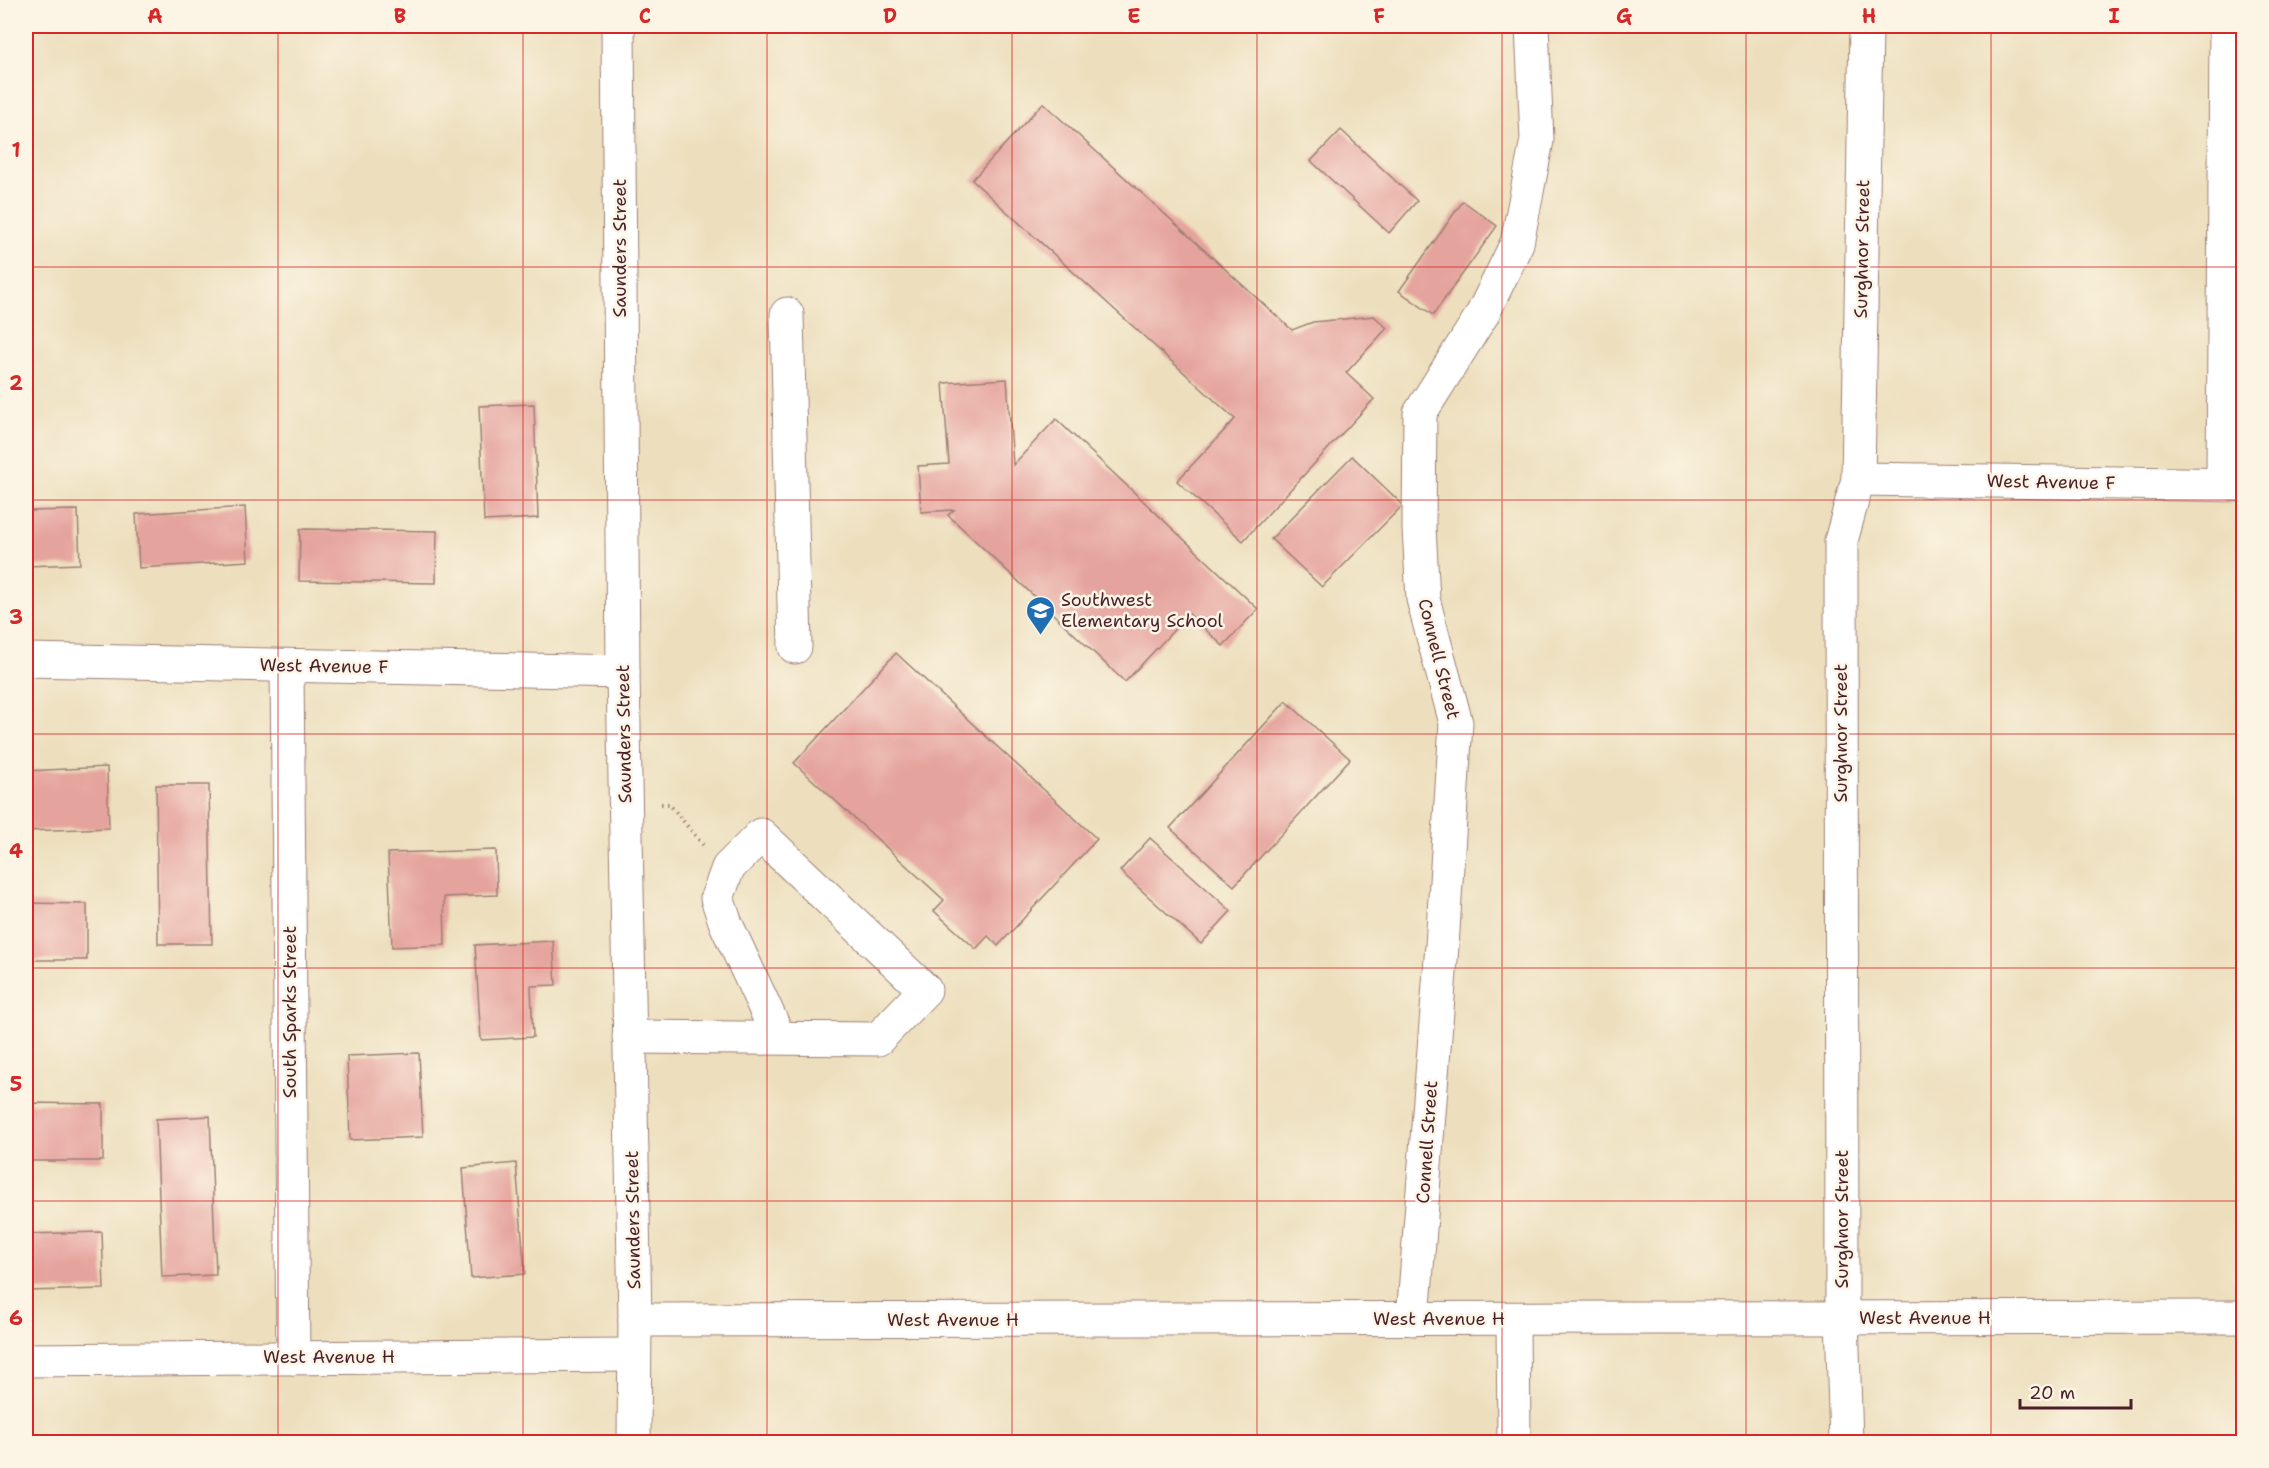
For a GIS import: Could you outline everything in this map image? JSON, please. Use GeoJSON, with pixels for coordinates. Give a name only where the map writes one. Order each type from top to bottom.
{"type":"FeatureCollection","features":[{"type":"Feature","properties":{"kind":"street","name":"Saunders Street"},"geometry":{"type":"LineString","coordinates":[[618,26],[623,672],[635,1320],[634,1443]]}},
{"type":"Feature","properties":{"kind":"street","name":"Connell Street"},"geometry":{"type":"LineString","coordinates":[[1413,1319],[1442,946],[1456,723],[1423,599],[1419,528],[1420,413],[1482,315],[1517,243],[1536,140],[1532,26]]}},
{"type":"Feature","properties":{"kind":"street","name":"Surghnor Street"},"geometry":{"type":"LineString","coordinates":[[1846,1443],[1842,1318],[1841,541],[1858,479],[1866,26]]}},
{"type":"Feature","properties":{"kind":"street"},"geometry":{"type":"LineString","coordinates":[[2226,26],[2233,484]]}},
{"type":"Feature","properties":{"kind":"street"},"geometry":{"type":"LineString","coordinates":[[787,314],[795,647]]}},
{"type":"Feature","properties":{"kind":"street","name":"West Avenue F"},"geometry":{"type":"LineString","coordinates":[[1858,479],[2233,484]]}},
{"type":"Feature","properties":{"kind":"street","name":"West Avenue F"},"geometry":{"type":"LineString","coordinates":[[26,660],[623,672]]}},
{"type":"Feature","properties":{"kind":"street","name":"South Sparks Street"},"geometry":{"type":"LineString","coordinates":[[287,666],[292,1358]]}},
{"type":"Feature","properties":{"kind":"street"},"geometry":{"type":"LineString","coordinates":[[629,1037],[878,1039],[925,990],[761,835],[728,868],[717,898],[726,924],[779,1038]]}},
{"type":"Feature","properties":{"kind":"street","name":"West Avenue H"},"geometry":{"type":"LineString","coordinates":[[635,1320],[2244,1317]]}},
{"type":"Feature","properties":{"kind":"street"},"geometry":{"type":"LineString","coordinates":[[1513,1319],[1514,1443]]}},
{"type":"Feature","properties":{"kind":"street","name":"West Avenue H"},"geometry":{"type":"LineString","coordinates":[[26,1360],[633,1355]]}},
{"type":"Feature","properties":{"kind":"path"},"geometry":{"type":"LineString","coordinates":[[625,804],[669,804],[707,850],[728,868]]}},
{"type":"Feature","properties":{"kind":"building"},"geometry":{"type":"Polygon","coordinates":[[[1043,103],[1292,330],[1313,322],[1374,316],[1387,328],[1346,373],[1374,399],[1243,541],[1177,481],[1235,419],[972,180],[1043,103]]]}},
{"type":"Feature","properties":{"kind":"building"},"geometry":{"type":"Polygon","coordinates":[[[1341,130],[1417,201],[1389,233],[1311,161],[1341,130]]]}},
{"type":"Feature","properties":{"kind":"building"},"geometry":{"type":"Polygon","coordinates":[[[1463,201],[1497,226],[1433,315],[1399,291],[1463,201]]]}},
{"type":"Feature","properties":{"kind":"building"},"geometry":{"type":"Polygon","coordinates":[[[1007,379],[1013,465],[1056,419],[1258,609],[1223,646],[1189,614],[1125,682],[948,515],[954,510],[921,512],[918,466],[949,464],[943,383],[1007,379]]]}},
{"type":"Feature","properties":{"kind":"building"},"geometry":{"type":"Polygon","coordinates":[[[534,404],[538,518],[484,521],[479,406],[534,404]]]}},
{"type":"Feature","properties":{"kind":"building"},"geometry":{"type":"Polygon","coordinates":[[[1352,456],[1403,505],[1322,587],[1271,539],[1352,456]]]}},
{"type":"Feature","properties":{"kind":"building"},"geometry":{"type":"Polygon","coordinates":[[[245,507],[248,561],[139,568],[136,514],[245,507]]]}},
{"type":"Feature","properties":{"kind":"building"},"geometry":{"type":"Polygon","coordinates":[[[78,510],[80,564],[26,566],[26,511],[78,510]]]}},
{"type":"Feature","properties":{"kind":"building"},"geometry":{"type":"Polygon","coordinates":[[[300,529],[437,531],[436,583],[299,581],[300,529]]]}},
{"type":"Feature","properties":{"kind":"building"},"geometry":{"type":"Polygon","coordinates":[[[896,653],[1097,839],[998,946],[988,936],[976,949],[934,911],[944,900],[794,763],[896,653]]]}},
{"type":"Feature","properties":{"kind":"building"},"geometry":{"type":"Polygon","coordinates":[[[1286,701],[1350,759],[1234,886],[1170,828],[1286,701]]]}},
{"type":"Feature","properties":{"kind":"building"},"geometry":{"type":"Polygon","coordinates":[[[107,767],[109,828],[26,831],[26,771],[107,767]]]}},
{"type":"Feature","properties":{"kind":"building"},"geometry":{"type":"Polygon","coordinates":[[[156,785],[209,785],[212,944],[158,944],[156,785]]]}},
{"type":"Feature","properties":{"kind":"building"},"geometry":{"type":"Polygon","coordinates":[[[1150,838],[1231,911],[1201,944],[1120,871],[1150,838]]]}},
{"type":"Feature","properties":{"kind":"building"},"geometry":{"type":"Polygon","coordinates":[[[496,850],[497,895],[444,897],[445,945],[392,947],[388,853],[496,850]]]}},
{"type":"Feature","properties":{"kind":"building"},"geometry":{"type":"Polygon","coordinates":[[[26,903],[87,904],[87,960],[26,960],[26,903]]]}},
{"type":"Feature","properties":{"kind":"building"},"geometry":{"type":"Polygon","coordinates":[[[553,941],[556,985],[531,986],[533,1037],[481,1040],[475,945],[553,941]]]}},
{"type":"Feature","properties":{"kind":"building"},"geometry":{"type":"Polygon","coordinates":[[[419,1053],[423,1137],[350,1140],[347,1056],[419,1053]]]}},
{"type":"Feature","properties":{"kind":"building"},"geometry":{"type":"Polygon","coordinates":[[[26,1103],[103,1104],[103,1161],[26,1161],[26,1103]]]}},
{"type":"Feature","properties":{"kind":"building"},"geometry":{"type":"Polygon","coordinates":[[[210,1116],[216,1275],[162,1277],[156,1119],[210,1116]]]}},
{"type":"Feature","properties":{"kind":"building"},"geometry":{"type":"Polygon","coordinates":[[[516,1163],[525,1274],[471,1278],[463,1168],[516,1163]]]}},
{"type":"Feature","properties":{"kind":"building"},"geometry":{"type":"Polygon","coordinates":[[[102,1232],[104,1289],[26,1291],[26,1234],[102,1232]]]}},
{"type":"Feature","properties":{"kind":"place","name":"Southwest Elementary School"},"geometry":{"type":"Point","coordinates":[1040,636]}}]}
